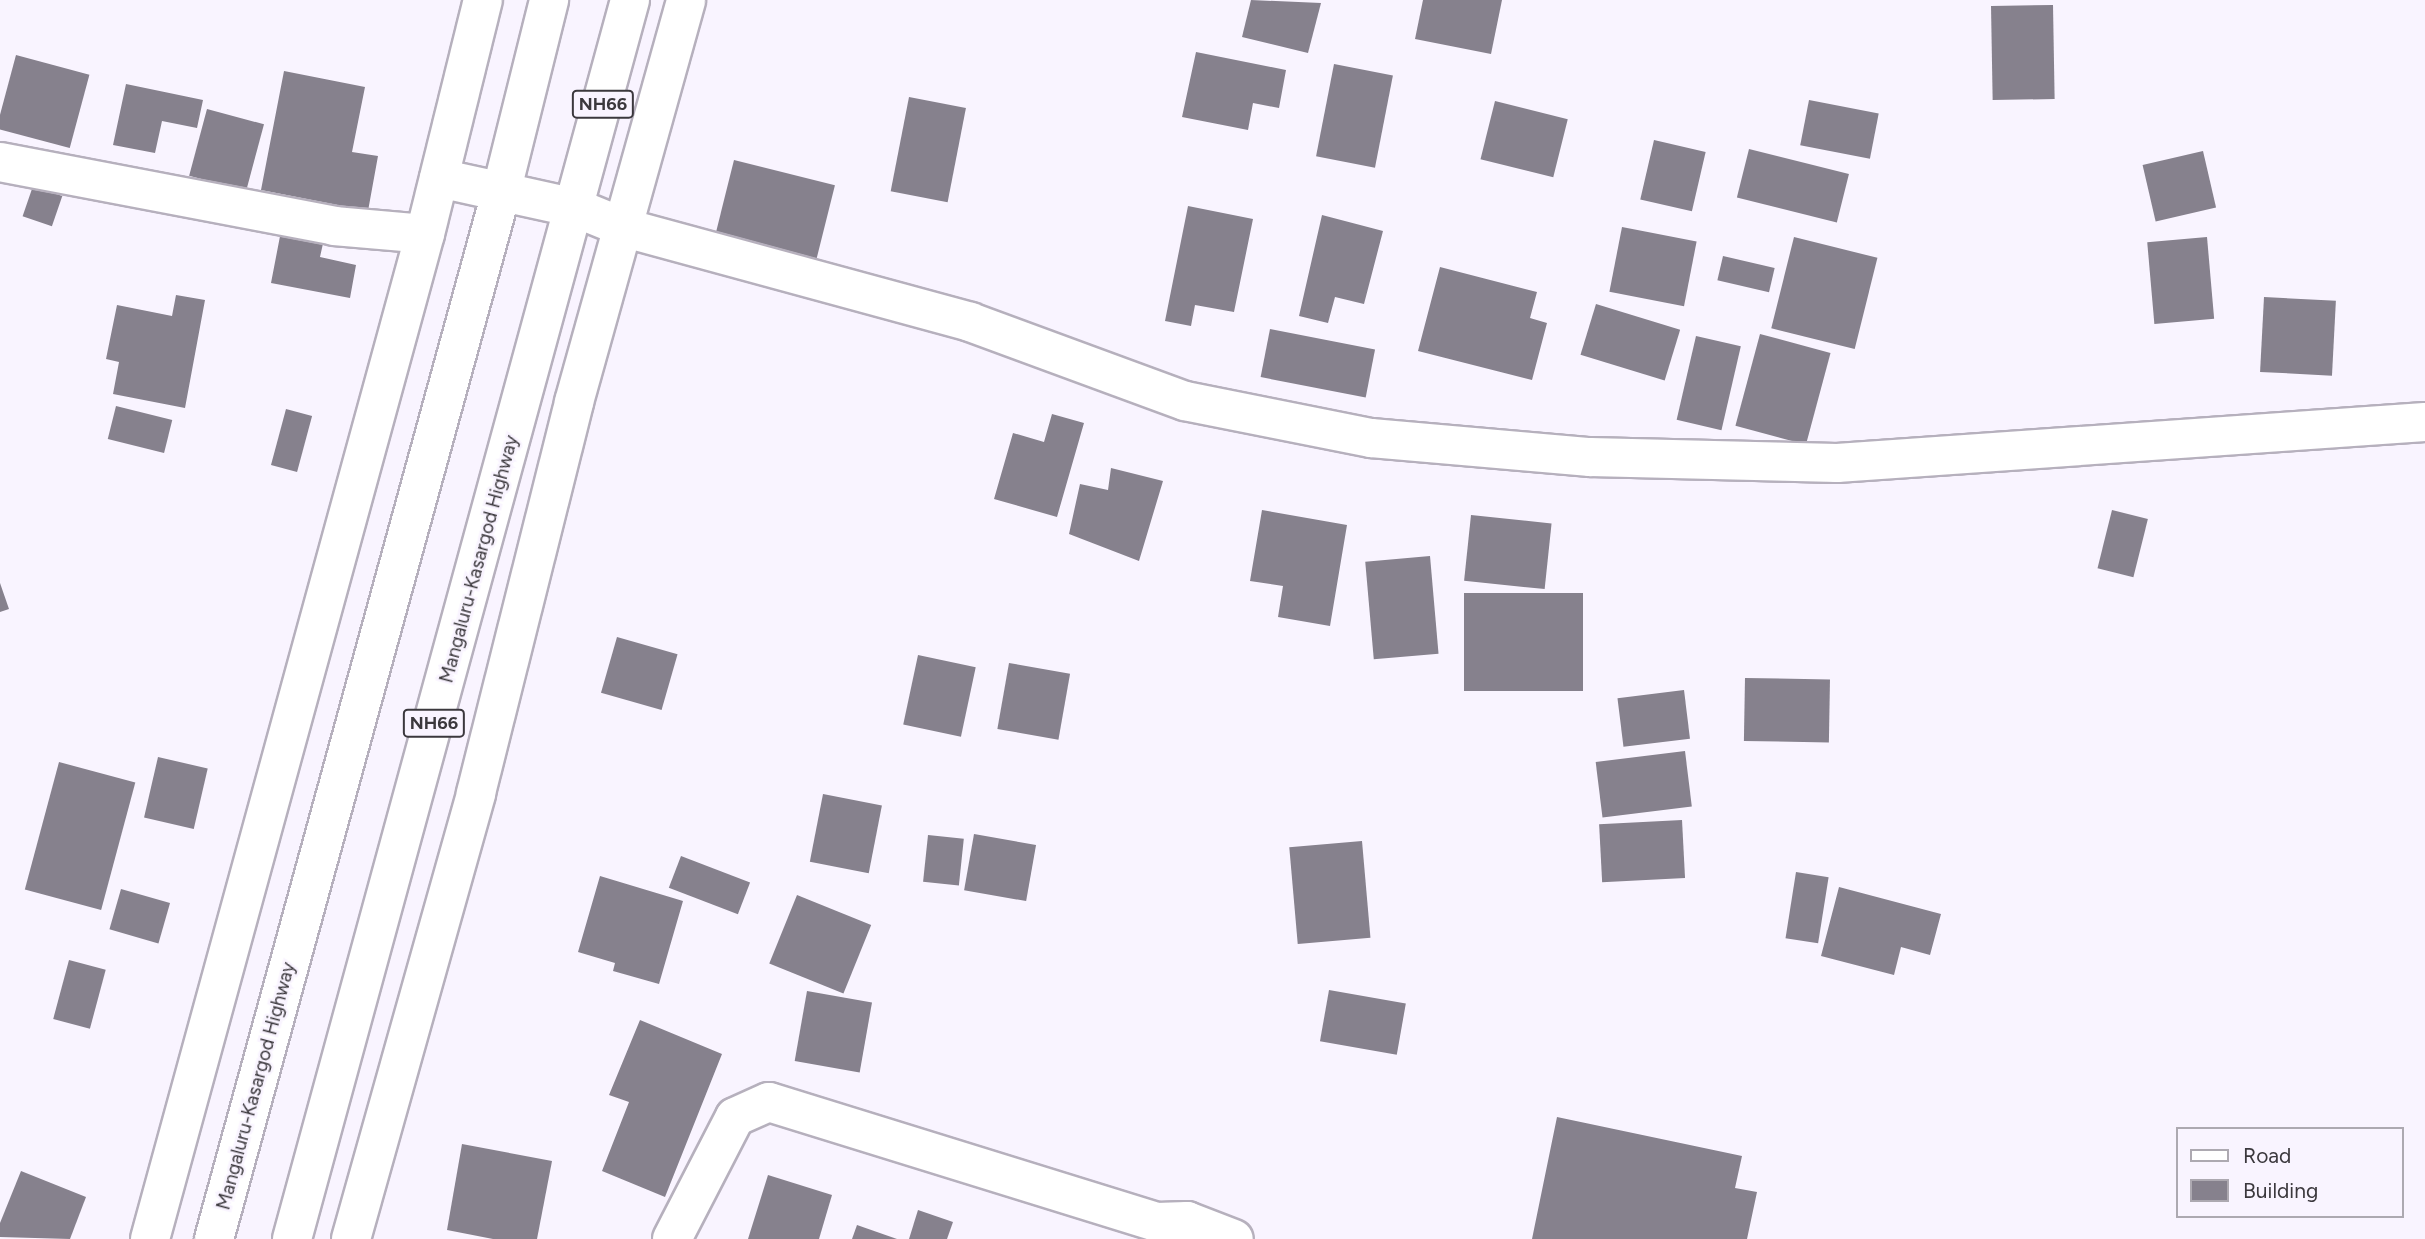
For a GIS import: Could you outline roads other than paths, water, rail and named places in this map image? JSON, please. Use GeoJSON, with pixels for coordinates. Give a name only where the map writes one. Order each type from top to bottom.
{"type":"FeatureCollection","features":[{"type":"Feature","properties":{"kind":"main road"},"geometry":{"type":"LineString","coordinates":[[150,1239],[425,234],[483,0]]}},
{"type":"Feature","properties":{"kind":"main road","name":"Mangaluru-Kasargod Highway"},"geometry":{"type":"LineString","coordinates":[[214,1239],[502,189],[548,0]]}},
{"type":"Feature","properties":{"kind":"main road","name":"Mangaluru-Kasargod Highway"},"geometry":{"type":"LineString","coordinates":[[292,1239],[576,208],[630,0]]}},
{"type":"Feature","properties":{"kind":"main road"},"geometry":{"type":"LineString","coordinates":[[351,1239],[476,793],[574,402],[625,228],[686,0]]}},
{"type":"Feature","properties":{"kind":"main road"},"geometry":{"type":"LineString","coordinates":[[0,162],[334,226],[425,234]]}},
{"type":"Feature","properties":{"kind":"main road"},"geometry":{"type":"LineString","coordinates":[[439,178],[502,189],[576,208],[625,228],[970,322],[1185,401],[1371,438],[1590,457],[1837,463],[2425,422]]}},
{"type":"Feature","properties":{"kind":"main road"},"geometry":{"type":"LineString","coordinates":[[672,1239],[735,1117],[769,1102],[1152,1231],[1187,1221],[1234,1239]]}}]}
